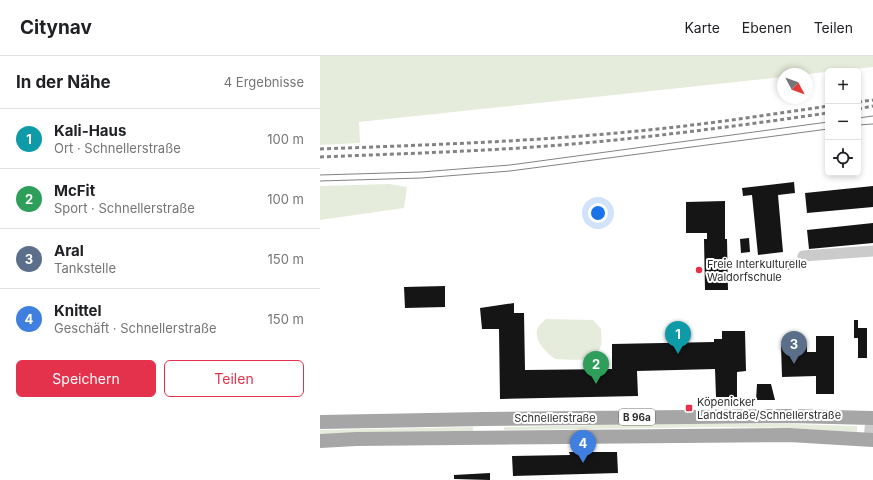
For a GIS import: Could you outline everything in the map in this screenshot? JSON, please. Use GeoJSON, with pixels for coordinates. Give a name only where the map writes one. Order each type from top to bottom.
{"type":"FeatureCollection","features":[{"type":"Feature","properties":{"kind":"main road","name":"Schnellerstraße"},"geometry":{"type":"LineString","coordinates":[[320,422],[484,418],[790,416],[872,418]]}},
{"type":"Feature","properties":{"kind":"main road","name":"Schnellerstraße"},"geometry":{"type":"LineString","coordinates":[[320,441],[356,439],[789,435],[871,440]]}},
{"type":"Feature","properties":{"kind":"lane"},"geometry":{"type":"LineString","coordinates":[[803,256],[873,251]]}},
{"type":"Feature","properties":{"kind":"lane"},"geometry":{"type":"LineString","coordinates":[[871,440],[872,418]]}},
{"type":"Feature","properties":{"kind":"green space"},"geometry":{"type":"Polygon","coordinates":[[[320,56],[873,56],[873,67],[825,68],[825,72],[813,73],[813,68],[777,68],[777,78],[359,122],[360,143],[320,145],[320,56]]]}},
{"type":"Feature","properties":{"kind":"green space"},"geometry":{"type":"Polygon","coordinates":[[[389,184],[407,187],[404,208],[320,220],[320,186],[389,184]]]}},
{"type":"Feature","properties":{"kind":"green space"},"geometry":{"type":"Polygon","coordinates":[[[546,319],[593,320],[601,329],[601,345],[598,351],[594,356],[582,360],[555,359],[541,345],[537,336],[539,326],[546,319]]]}},
{"type":"Feature","properties":{"kind":"green space"},"geometry":{"type":"Polygon","coordinates":[[[647,424],[790,424],[857,426],[857,432],[790,428],[719,427],[504,430],[504,427],[647,424]]]}},
{"type":"Feature","properties":{"kind":"green space"},"geometry":{"type":"Polygon","coordinates":[[[473,427],[473,431],[320,434],[320,430],[473,427]]]}},
{"type":"Feature","properties":{"kind":"building"},"geometry":{"type":"Polygon","coordinates":[[[794,182],[795,193],[778,195],[783,252],[758,255],[752,195],[743,196],[742,188],[794,182]]]}},
{"type":"Feature","properties":{"kind":"building"},"geometry":{"type":"Polygon","coordinates":[[[873,186],[873,207],[807,213],[805,193],[873,186]]]}},
{"type":"Feature","properties":{"kind":"building"},"geometry":{"type":"Polygon","coordinates":[[[725,201],[725,239],[727,239],[728,290],[705,290],[704,239],[707,239],[707,233],[686,233],[686,202],[725,201]]]}},
{"type":"Feature","properties":{"kind":"building"},"geometry":{"type":"Polygon","coordinates":[[[873,223],[873,243],[809,249],[807,230],[873,223]]]}},
{"type":"Feature","properties":{"kind":"building"},"geometry":{"type":"Polygon","coordinates":[[[749,238],[750,252],[741,253],[740,239],[749,238]]]}},
{"type":"Feature","properties":{"kind":"building"},"geometry":{"type":"Polygon","coordinates":[[[797,259],[798,268],[784,270],[783,260],[797,259]]]}},
{"type":"Feature","properties":{"kind":"building"},"geometry":{"type":"Polygon","coordinates":[[[445,286],[445,307],[405,308],[404,287],[445,286]]]}},
{"type":"Feature","properties":{"kind":"building"},"geometry":{"type":"Polygon","coordinates":[[[514,303],[514,313],[524,313],[525,370],[612,369],[612,344],[714,342],[714,339],[722,339],[722,331],[745,331],[746,371],[737,372],[737,397],[716,397],[715,369],[637,371],[638,396],[500,399],[499,329],[482,329],[480,308],[514,303]]]}},
{"type":"Feature","properties":{"kind":"building"},"geometry":{"type":"Polygon","coordinates":[[[854,320],[858,320],[858,328],[867,328],[867,358],[858,358],[858,338],[854,338],[854,320]]]}},
{"type":"Feature","properties":{"kind":"building"},"geometry":{"type":"Polygon","coordinates":[[[816,336],[834,336],[834,394],[816,394],[816,376],[782,377],[781,346],[807,346],[807,352],[816,352],[816,336]]]}},
{"type":"Feature","properties":{"kind":"building"},"geometry":{"type":"Polygon","coordinates":[[[757,384],[771,384],[775,400],[756,400],[757,384]]]}},
{"type":"Feature","properties":{"kind":"building"},"geometry":{"type":"Polygon","coordinates":[[[569,452],[617,452],[618,473],[513,476],[512,456],[570,455],[569,452]]]}},
{"type":"Feature","properties":{"kind":"building"},"geometry":{"type":"Polygon","coordinates":[[[490,473],[490,480],[454,479],[454,475],[490,473]]]}},
{"type":"Feature","properties":{"kind":"tram line"},"geometry":{"type":"LineString","coordinates":[[861,118],[873,116]]}},
{"type":"Feature","properties":{"kind":"tram line"},"geometry":{"type":"LineString","coordinates":[[320,175],[421,172],[510,165],[825,122]]}},
{"type":"Feature","properties":{"kind":"tram line"},"geometry":{"type":"LineString","coordinates":[[861,125],[873,124]]}},
{"type":"Feature","properties":{"kind":"tram line"},"geometry":{"type":"LineString","coordinates":[[320,181],[421,178],[510,171],[825,129]]}},
{"type":"Feature","properties":{"kind":"railway"},"geometry":{"type":"LineString","coordinates":[[861,102],[873,100]]}},
{"type":"Feature","properties":{"kind":"railway"},"geometry":{"type":"LineString","coordinates":[[320,149],[474,143],[652,130],[825,106]]}},
{"type":"Feature","properties":{"kind":"railway"},"geometry":{"type":"LineString","coordinates":[[861,108],[873,106]]}},
{"type":"Feature","properties":{"kind":"railway"},"geometry":{"type":"LineString","coordinates":[[320,157],[481,150],[608,141],[681,133],[825,113]]}},
{"type":"Feature","properties":{"kind":"place","name":"Freie Interkulturelle Waldorfschule"},"geometry":{"type":"Point","coordinates":[699,270]}},
{"type":"Feature","properties":{"kind":"place","name":"Kali-Haus"},"geometry":{"type":"Point","coordinates":[678,354]}},
{"type":"Feature","properties":{"kind":"place","name":"Aral"},"geometry":{"type":"Point","coordinates":[794,364]}},
{"type":"Feature","properties":{"kind":"place","name":"McFit"},"geometry":{"type":"Point","coordinates":[596,384]}},
{"type":"Feature","properties":{"kind":"place","name":"Köpenicker Landstraße/Schnellerstraße"},"geometry":{"type":"Point","coordinates":[689,408]}},
{"type":"Feature","properties":{"kind":"place","name":"Knittel"},"geometry":{"type":"Point","coordinates":[583,463]}}]}
